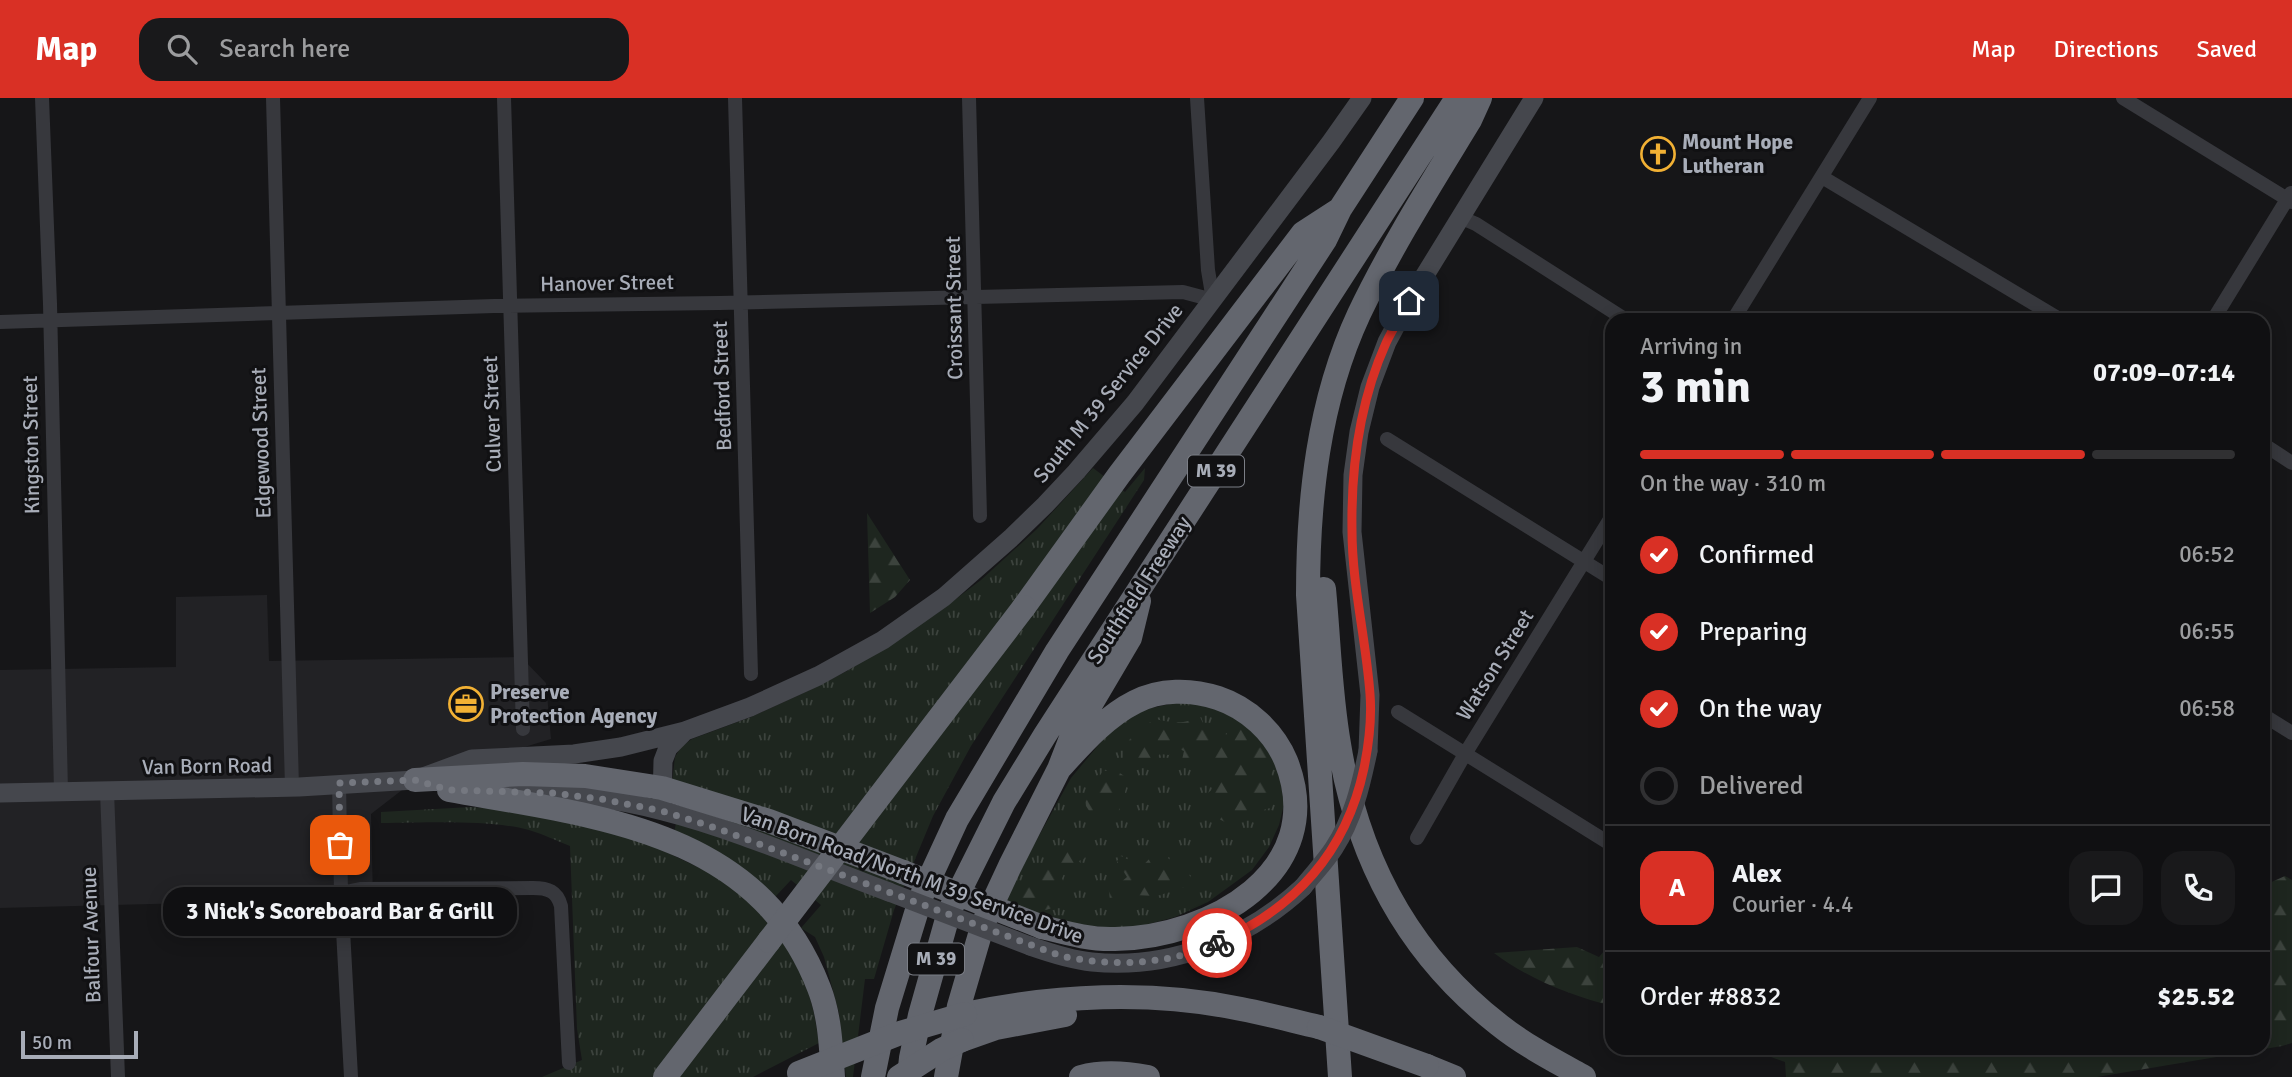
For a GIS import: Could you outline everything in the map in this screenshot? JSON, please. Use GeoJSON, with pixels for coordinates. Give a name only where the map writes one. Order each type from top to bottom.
{"type":"FeatureCollection","features":[{"type":"Feature","properties":{"kind":"highway","name":"Southfield Freeway"},"geometry":{"type":"LineString","coordinates":[[873,1077],[887,1009],[920,897],[957,819],[1057,650],[1325,240],[1340,209],[1412,98]]}},
{"type":"Feature","properties":{"kind":"highway","name":"Southfield Freeway"},"geometry":{"type":"LineString","coordinates":[[909,1077],[920,1015],[949,912],[1004,802],[1457,98]]}},
{"type":"Feature","properties":{"kind":"highway"},"geometry":{"type":"LineString","coordinates":[[1340,1077],[1308,595],[1308,534],[1318,451],[1329,400],[1358,316],[1395,244],[1480,98]]}},
{"type":"Feature","properties":{"kind":"highway"},"geometry":{"type":"LineString","coordinates":[[665,1077],[1024,607],[1119,475],[1303,233],[1340,209]]}},
{"type":"Feature","properties":{"kind":"highway"},"geometry":{"type":"LineString","coordinates":[[1318,451],[1323,510],[1323,580],[1339,744],[1363,844],[1389,899],[1419,946],[1455,986],[1498,1024],[1545,1056],[1584,1077]]}},
{"type":"Feature","properties":{"kind":"highway"},"geometry":{"type":"LineString","coordinates":[[946,1077],[959,1006],[984,924],[1059,769],[1071,738],[1130,638],[1144,582]]}},
{"type":"Feature","properties":{"kind":"highway"},"geometry":{"type":"LineString","coordinates":[[415,780],[523,774],[585,776],[662,799],[769,821],[896,882],[1036,937],[1116,939],[1172,932],[1209,919],[1240,902],[1266,880],[1283,855],[1293,830],[1295,813],[1290,773],[1275,740],[1256,720],[1238,707],[1211,695],[1160,693],[1132,703],[1089,737],[1059,769]]}},
{"type":"Feature","properties":{"kind":"highway"},"geometry":{"type":"LineString","coordinates":[[449,790],[600,819],[667,838],[709,858],[745,882],[774,910],[798,946],[819,988],[829,1024],[833,1077]]}},
{"type":"Feature","properties":{"kind":"highway"},"geometry":{"type":"LineString","coordinates":[[684,1077],[721,1020],[745,974]]}},
{"type":"Feature","properties":{"kind":"highway"},"geometry":{"type":"LineString","coordinates":[[795,1075],[900,1033],[965,1014],[1048,1001],[1112,997],[1161,998],[1239,1008],[1319,1027],[1454,1077]]}},
{"type":"Feature","properties":{"kind":"highway"},"geometry":{"type":"LineString","coordinates":[[898,1077],[962,1040],[1009,1025],[1051,1017],[1161,1010],[1268,1016]]}},
{"type":"Feature","properties":{"kind":"highway"},"geometry":{"type":"LineString","coordinates":[[1081,1077],[1128,1073],[1148,1077]]}},
{"type":"Feature","properties":{"kind":"main road","name":"South M 39 Service Drive"},"geometry":{"type":"LineString","coordinates":[[685,731],[750,707],[818,676],[883,640],[944,597],[1012,537],[1076,472],[1135,403],[1362,98]]}},
{"type":"Feature","properties":{"kind":"main road","name":"Van Born Road/North M 39 Service Drive"},"geometry":{"type":"LineString","coordinates":[[1036,937],[1061,956],[1090,962],[1118,964],[1178,956],[1210,946],[1267,918],[1303,887],[1334,848],[1350,818],[1360,790],[1368,751],[1370,695],[1352,532],[1353,475],[1359,432],[1370,387],[1387,342],[1409,301],[1534,98]]}},
{"type":"Feature","properties":{"kind":"main road","name":"Van Born Road"},"geometry":{"type":"LineString","coordinates":[[0,793],[292,786],[415,780],[472,759],[574,754],[621,747],[685,731]]}},
{"type":"Feature","properties":{"kind":"main road"},"geometry":{"type":"LineString","coordinates":[[449,790],[552,793],[601,799],[662,799],[663,761],[668,748],[685,731]]}},
{"type":"Feature","properties":{"kind":"main road","name":"Van Born Road"},"geometry":{"type":"LineString","coordinates":[[415,780],[449,790]]}},
{"type":"Feature","properties":{"kind":"street","name":"Kingston Street"},"geometry":{"type":"LineString","coordinates":[[41,98],[50,321],[61,792]]}},
{"type":"Feature","properties":{"kind":"street","name":"Edgewood Street"},"geometry":{"type":"LineString","coordinates":[[273,98],[292,786]]}},
{"type":"Feature","properties":{"kind":"street","name":"Culver Street"},"geometry":{"type":"LineString","coordinates":[[504,98],[523,729]]}},
{"type":"Feature","properties":{"kind":"street","name":"Bedford Street"},"geometry":{"type":"LineString","coordinates":[[735,98],[751,674]]}},
{"type":"Feature","properties":{"kind":"street","name":"Croissant Street"},"geometry":{"type":"LineString","coordinates":[[969,98],[980,516]]}},
{"type":"Feature","properties":{"kind":"street"},"geometry":{"type":"LineString","coordinates":[[1197,98],[1208,264],[1213,300]]}},
{"type":"Feature","properties":{"kind":"street"},"geometry":{"type":"LineString","coordinates":[[1737,313],[1870,98]]}},
{"type":"Feature","properties":{"kind":"street"},"geometry":{"type":"LineString","coordinates":[[2123,98],[2290,198],[2217,313]]}},
{"type":"Feature","properties":{"kind":"street"},"geometry":{"type":"LineString","coordinates":[[1822,177],[2049,313]]}},
{"type":"Feature","properties":{"kind":"street"},"geometry":{"type":"LineString","coordinates":[[1462,218],[1476,224],[1615,313]]}},
{"type":"Feature","properties":{"kind":"street","name":"Hanover Street"},"geometry":{"type":"LineString","coordinates":[[0,322],[510,306],[1183,292],[1213,300]]}},
{"type":"Feature","properties":{"kind":"street"},"geometry":{"type":"LineString","coordinates":[[1387,439],[1605,575]]}},
{"type":"Feature","properties":{"kind":"street"},"geometry":{"type":"LineString","coordinates":[[2270,449],[2292,463]]}},
{"type":"Feature","properties":{"kind":"street","name":"Watson Street"},"geometry":{"type":"LineString","coordinates":[[1417,838],[1465,754],[1605,528]]}},
{"type":"Feature","properties":{"kind":"street"},"geometry":{"type":"LineString","coordinates":[[1398,712],[1605,841]]}},
{"type":"Feature","properties":{"kind":"street"},"geometry":{"type":"LineString","coordinates":[[2270,719],[2292,733]]}},
{"type":"Feature","properties":{"kind":"street"},"geometry":{"type":"LineString","coordinates":[[339,783],[341,894],[351,1077]]}},
{"type":"Feature","properties":{"kind":"street","name":"Balfour Avenue"},"geometry":{"type":"LineString","coordinates":[[107,791],[118,1077]]}},
{"type":"Feature","properties":{"kind":"street"},"geometry":{"type":"LineString","coordinates":[[341,894],[360,889],[546,888],[554,892],[561,906],[569,1063]]}},
{"type":"Feature","properties":{"kind":"shaded area"},"geometry":{"type":"Polygon","coordinates":[[[267,595],[269,661],[521,657],[546,683],[551,739],[415,780],[371,814],[373,898],[0,908],[0,670],[176,667],[176,597],[267,595]]]}},
{"type":"Feature","properties":{"kind":"green space"},"geometry":{"type":"Polygon","coordinates":[[[1093,468],[1125,492],[1145,468],[1144,480],[971,746],[933,816],[894,910],[874,979],[865,979],[853,1077],[846,1077],[839,1013],[824,957],[815,937],[801,928],[821,905],[791,880],[775,897],[739,868],[674,833],[683,789],[672,782],[675,757],[681,747],[692,739],[751,717],[808,691],[847,671],[936,614],[981,580],[1037,529],[1093,468]]]}},
{"type":"Feature","properties":{"kind":"green space"},"geometry":{"type":"Polygon","coordinates":[[[867,513],[910,580],[895,597],[870,613],[867,513]]]}},
{"type":"Feature","properties":{"kind":"green space"},"geometry":{"type":"Polygon","coordinates":[[[1184,701],[1221,709],[1256,733],[1278,766],[1284,804],[1279,825],[1269,847],[1252,870],[1208,902],[1175,917],[1130,929],[1061,924],[1006,903],[1020,866],[1071,778],[1106,736],[1126,719],[1147,709],[1184,701]]]}},
{"type":"Feature","properties":{"kind":"green space"},"geometry":{"type":"Polygon","coordinates":[[[1199,715],[1205,727],[1207,723],[1226,735],[1232,725],[1246,726],[1264,747],[1271,768],[1270,808],[1257,812],[1252,818],[1233,817],[1227,823],[1213,816],[1206,801],[1209,792],[1220,784],[1214,772],[1204,763],[1185,763],[1182,760],[1184,751],[1177,748],[1169,755],[1160,754],[1149,767],[1135,767],[1123,761],[1128,741],[1155,719],[1183,722],[1199,715]]]}},
{"type":"Feature","properties":{"kind":"green space"},"geometry":{"type":"Polygon","coordinates":[[[1116,770],[1124,776],[1122,784],[1126,787],[1124,798],[1120,801],[1120,810],[1112,816],[1092,815],[1086,806],[1085,797],[1103,771],[1116,770]]]}},
{"type":"Feature","properties":{"kind":"green space"},"geometry":{"type":"Polygon","coordinates":[[[471,807],[529,812],[645,842],[731,883],[789,945],[806,983],[819,1043],[753,1077],[542,1077],[582,1060],[577,1029],[570,846],[529,830],[494,824],[381,823],[381,812],[471,807]]]}},
{"type":"Feature","properties":{"kind":"green space"},"geometry":{"type":"Polygon","coordinates":[[[1074,839],[1085,858],[1079,861],[1083,868],[1072,871],[1069,864],[1063,881],[1051,894],[1058,906],[1030,911],[1018,906],[1009,894],[1032,871],[1050,863],[1051,867],[1057,853],[1074,839]]]}},
{"type":"Feature","properties":{"kind":"green space"},"geometry":{"type":"Polygon","coordinates":[[[1164,854],[1180,870],[1186,869],[1191,878],[1188,886],[1157,896],[1134,895],[1120,904],[1110,900],[1108,884],[1120,883],[1127,877],[1117,861],[1121,856],[1133,862],[1131,871],[1134,875],[1151,857],[1164,854]]]}},
{"type":"Feature","properties":{"kind":"green space"},"geometry":{"type":"Polygon","coordinates":[[[2285,876],[2292,880],[2292,1043],[2270,1048],[2270,883],[2285,876]]]}},
{"type":"Feature","properties":{"kind":"green space"},"geometry":{"type":"Polygon","coordinates":[[[1577,947],[1599,957],[1605,950],[1605,1004],[1550,985],[1494,953],[1577,947]]]}},
{"type":"Feature","properties":{"kind":"green space"},"geometry":{"type":"Polygon","coordinates":[[[1766,1055],[2228,1055],[2097,1077],[1786,1077],[1785,1062],[1766,1055]]]}},
{"type":"Feature","properties":{"kind":"way so far"},"geometry":{"type":"LineString","coordinates":[[340,845],[339,783],[415,780],[449,790],[552,793],[662,811],[716,828],[1061,956],[1118,964],[1146,962],[1178,956],[1217,943]]}},
{"type":"Feature","properties":{"kind":"place","name":"Mount Hope Lutheran"},"geometry":{"type":"Point","coordinates":[1658,154]}},
{"type":"Feature","properties":{"kind":"place","name":"Preserve Protection Agency"},"geometry":{"type":"Point","coordinates":[466,704]}},
{"type":"Feature","properties":{"kind":"place","name":"3 Nick's Scoreboard Bar & Grill"},"geometry":{"type":"Point","coordinates":[340,845]}},
{"type":"Feature","properties":{"kind":"route"},"geometry":{"type":"LineString","coordinates":[[1217,943],[1267,918],[1303,887],[1334,848],[1350,818],[1360,790],[1368,751],[1370,695],[1352,532],[1353,475],[1359,432],[1370,387],[1387,342],[1409,301]]}}]}
